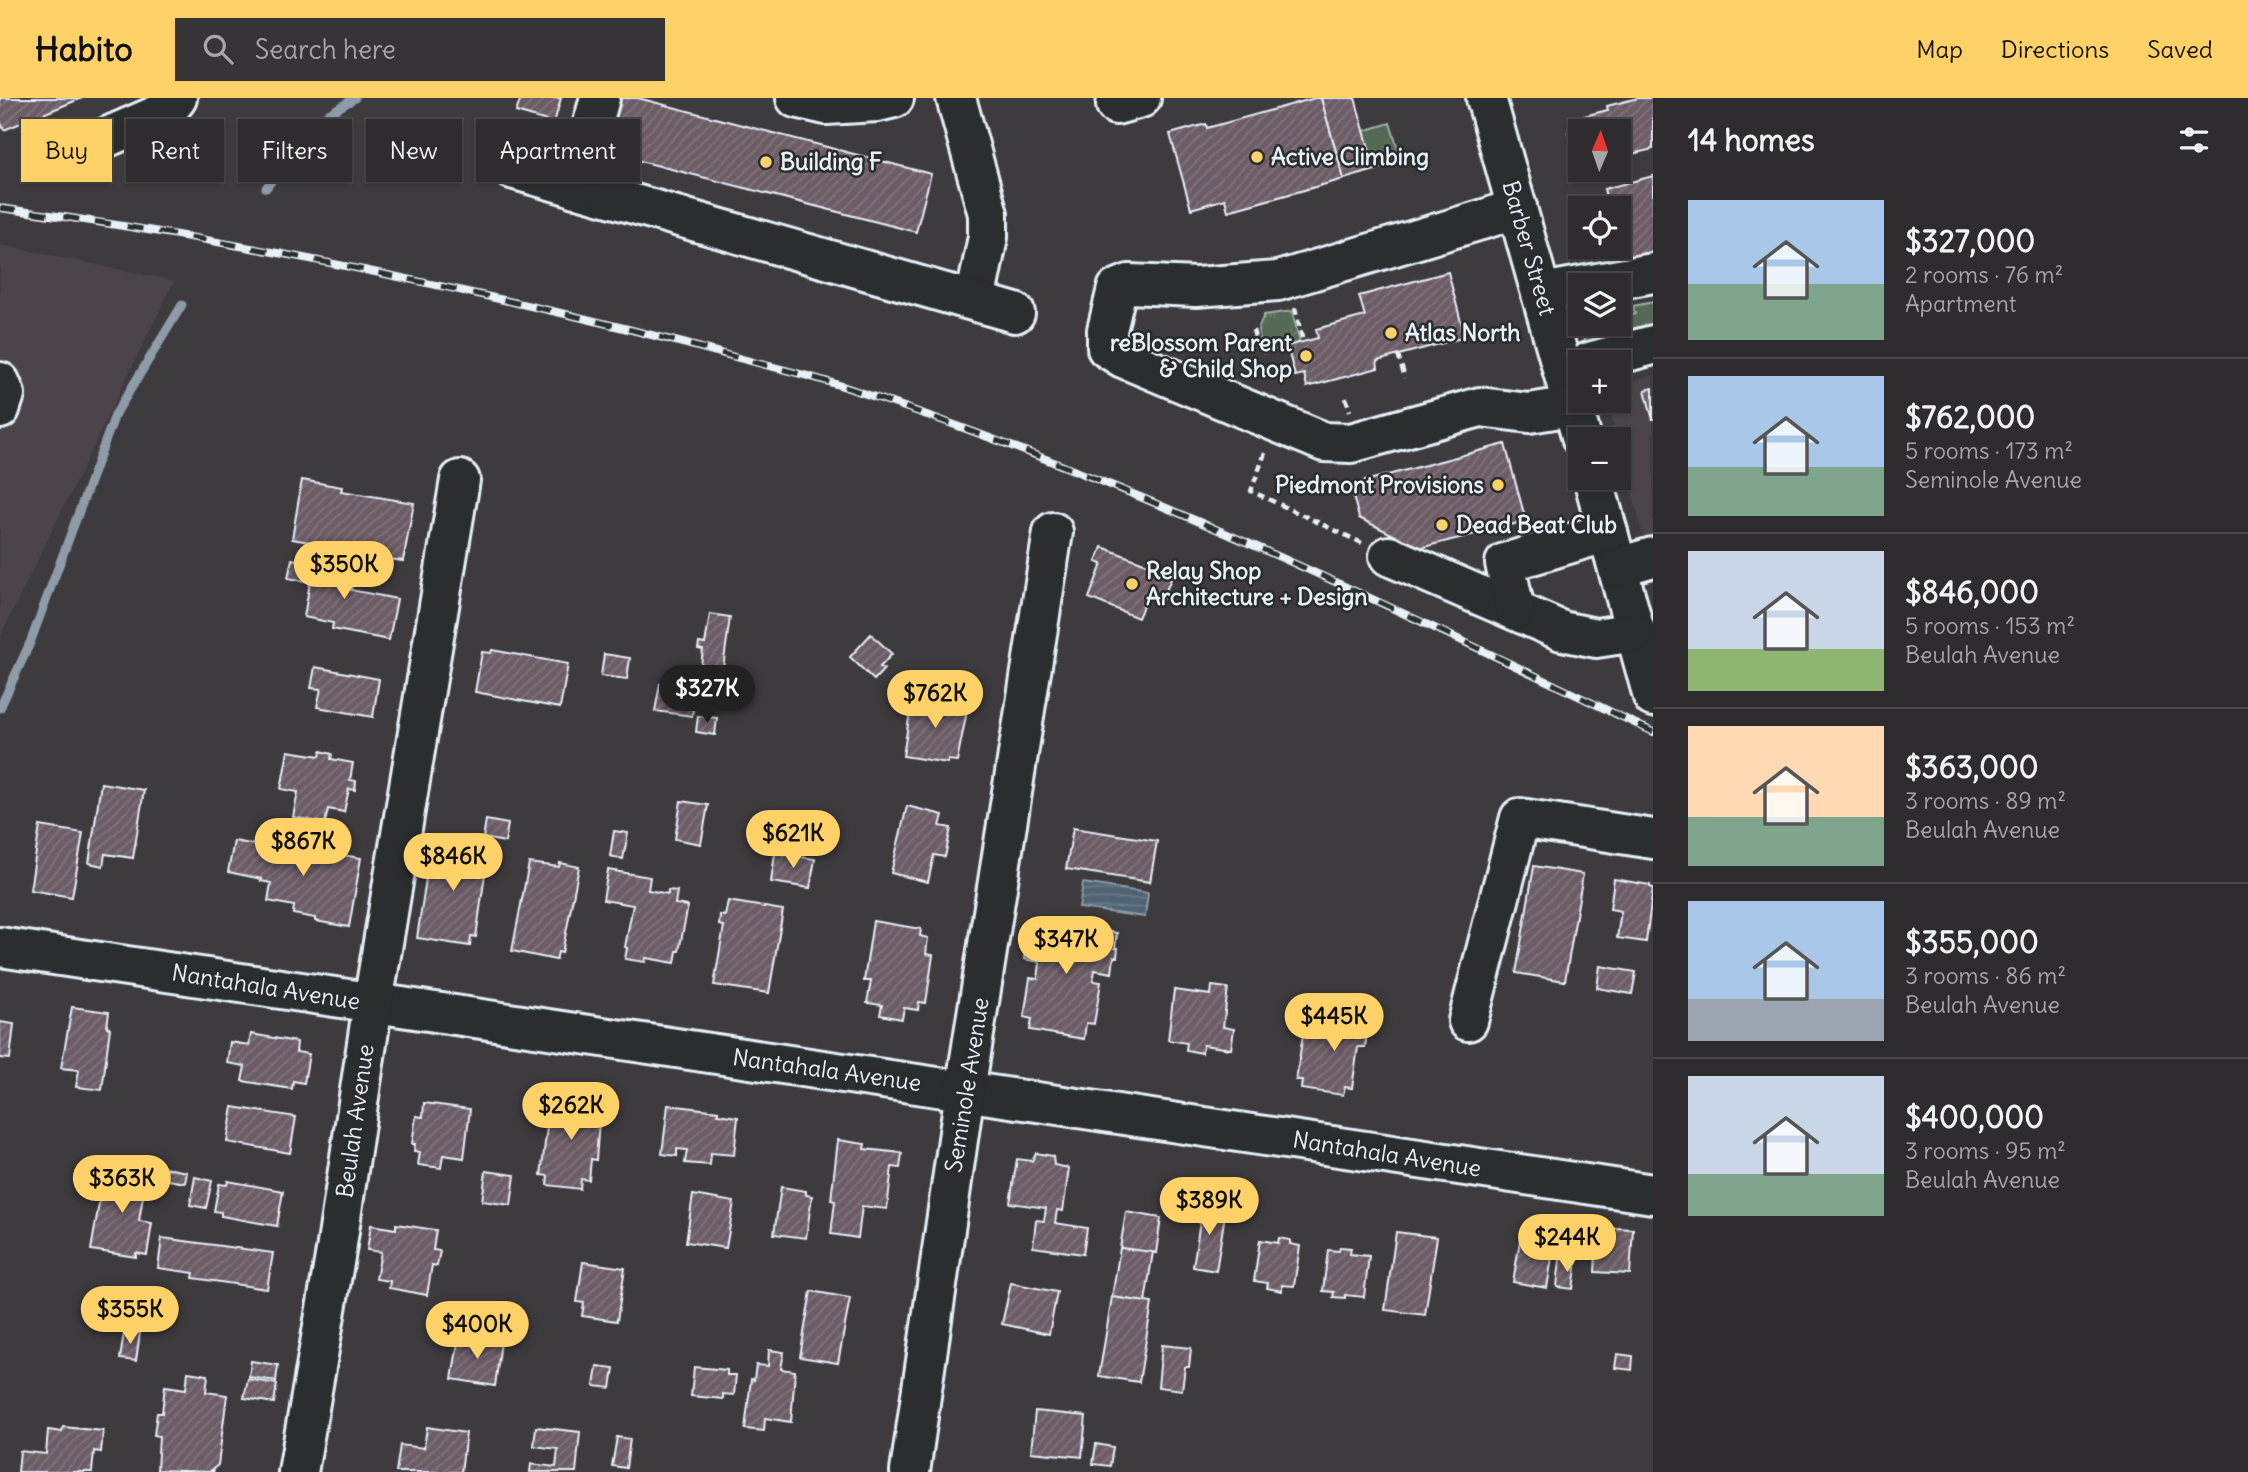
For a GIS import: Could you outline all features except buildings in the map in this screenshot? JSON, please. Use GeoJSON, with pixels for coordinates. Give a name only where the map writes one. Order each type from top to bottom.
{"type":"FeatureCollection","features":[{"type":"Feature","properties":{"kind":"street"},"geometry":{"type":"LineString","coordinates":[[112,135],[167,111],[177,98]]}},
{"type":"Feature","properties":{"kind":"street"},"geometry":{"type":"LineString","coordinates":[[576,188],[600,98]]}},
{"type":"Feature","properties":{"kind":"street"},"geometry":{"type":"LineString","coordinates":[[796,98],[826,106],[894,98]]}},
{"type":"Feature","properties":{"kind":"street"},"geometry":{"type":"LineString","coordinates":[[956,98],[988,214],[988,237],[975,301]]}},
{"type":"Feature","properties":{"kind":"street","name":"Barber Street"},"geometry":{"type":"LineString","coordinates":[[1486,98],[1542,293],[1570,350]]}},
{"type":"Feature","properties":{"kind":"street"},"geometry":{"type":"LineString","coordinates":[[556,182],[1014,313]]}},
{"type":"Feature","properties":{"kind":"street"},"geometry":{"type":"LineString","coordinates":[[1517,208],[1278,281],[1196,287],[1129,285],[1117,289],[1107,330],[1107,348],[1123,358],[1324,442],[1351,443],[1480,407],[1578,423]]}},
{"type":"Feature","properties":{"kind":"street"},"geometry":{"type":"LineString","coordinates":[[1542,293],[1653,273]]}},
{"type":"Feature","properties":{"kind":"street"},"geometry":{"type":"LineString","coordinates":[[1631,351],[1653,345]]}},
{"type":"Feature","properties":{"kind":"street"},"geometry":{"type":"LineString","coordinates":[[0,382],[5,394],[0,409]]}},
{"type":"Feature","properties":{"kind":"street","name":"Beulah Avenue"},"geometry":{"type":"LineString","coordinates":[[298,1472],[460,480]]}},
{"type":"Feature","properties":{"kind":"street"},"geometry":{"type":"LineString","coordinates":[[1598,490],[1626,552],[1636,632],[1652,684]]}},
{"type":"Feature","properties":{"kind":"street","name":"Seminole Avenue"},"geometry":{"type":"LineString","coordinates":[[910,1472],[965,1091],[1053,532]]}},
{"type":"Feature","properties":{"kind":"street"},"geometry":{"type":"LineString","coordinates":[[1515,610],[1505,564],[1626,552]]}},
{"type":"Feature","properties":{"kind":"street"},"geometry":{"type":"LineString","coordinates":[[1389,555],[1562,631],[1596,638],[1636,632]]}},
{"type":"Feature","properties":{"kind":"street"},"geometry":{"type":"LineString","coordinates":[[1468,1021],[1520,818],[1653,839]]}},
{"type":"Feature","properties":{"kind":"street","name":"Nantahala Avenue"},"geometry":{"type":"LineString","coordinates":[[0,947],[1653,1194]]}},
{"type":"Feature","properties":{"kind":"path"},"geometry":{"type":"LineString","coordinates":[[1294,304],[1303,342]]}},
{"type":"Feature","properties":{"kind":"path"},"geometry":{"type":"LineString","coordinates":[[1253,330],[1259,352]]}},
{"type":"Feature","properties":{"kind":"path"},"geometry":{"type":"LineString","coordinates":[[1398,355],[1405,378]]}},
{"type":"Feature","properties":{"kind":"path"},"geometry":{"type":"LineString","coordinates":[[1262,460],[1251,491],[1389,555]]}},
{"type":"Feature","properties":{"kind":"shaded area"},"geometry":{"type":"Polygon","coordinates":[[[0,245],[174,281],[0,637],[0,245]]]}},
{"type":"Feature","properties":{"kind":"shaded area"},"geometry":{"type":"Polygon","coordinates":[[[1653,376],[1653,576],[1631,487],[1631,427],[1614,427],[1610,413],[1631,413],[1631,381],[1653,376]]]}},
{"type":"Feature","properties":{"kind":"green space"},"geometry":{"type":"Polygon","coordinates":[[[1390,123],[1402,162],[1375,170],[1364,131],[1390,123]]]}},
{"type":"Feature","properties":{"kind":"green space"},"geometry":{"type":"Polygon","coordinates":[[[1653,302],[1653,325],[1631,331],[1631,316],[1635,314],[1633,306],[1653,302]]]}},
{"type":"Feature","properties":{"kind":"green space"},"geometry":{"type":"Polygon","coordinates":[[[1292,311],[1300,343],[1263,353],[1258,329],[1264,315],[1292,311]]]}},
{"type":"Feature","properties":{"kind":"green space"},"geometry":{"type":"Polygon","coordinates":[[[1584,336],[1611,336],[1585,343],[1584,336]]]}},
{"type":"Feature","properties":{"kind":"water"},"geometry":{"type":"Polygon","coordinates":[[[1083,883],[1148,893],[1145,917],[1079,908],[1083,883]]]}},
{"type":"Feature","properties":{"kind":"waterway"},"geometry":{"type":"LineString","coordinates":[[266,188],[315,122],[355,98]]}},
{"type":"Feature","properties":{"kind":"waterway"},"geometry":{"type":"LineString","coordinates":[[0,708],[30,643],[115,415],[182,305]]}},
{"type":"Feature","properties":{"kind":"railway"},"geometry":{"type":"LineString","coordinates":[[0,208],[260,249],[389,275],[603,323],[836,384],[952,424],[1156,503],[1356,591],[1653,732]]}},
{"type":"Feature","properties":{"kind":"place","name":"Active Climbing"},"geometry":{"type":"Point","coordinates":[1257,157]}},
{"type":"Feature","properties":{"kind":"place","name":"Building F"},"geometry":{"type":"Point","coordinates":[766,162]}},
{"type":"Feature","properties":{"kind":"place","name":"Atlas North"},"geometry":{"type":"Point","coordinates":[1391,333]}},
{"type":"Feature","properties":{"kind":"place","name":"reBlossom Parent & Child Shop"},"geometry":{"type":"Point","coordinates":[1306,356]}},
{"type":"Feature","properties":{"kind":"place","name":"Piedmont Provisions"},"geometry":{"type":"Point","coordinates":[1498,485]}},
{"type":"Feature","properties":{"kind":"place","name":"Dead Beat Club"},"geometry":{"type":"Point","coordinates":[1442,525]}},
{"type":"Feature","properties":{"kind":"place","name":"Relay Shop Architecture + Design"},"geometry":{"type":"Point","coordinates":[1132,584]}}]}
